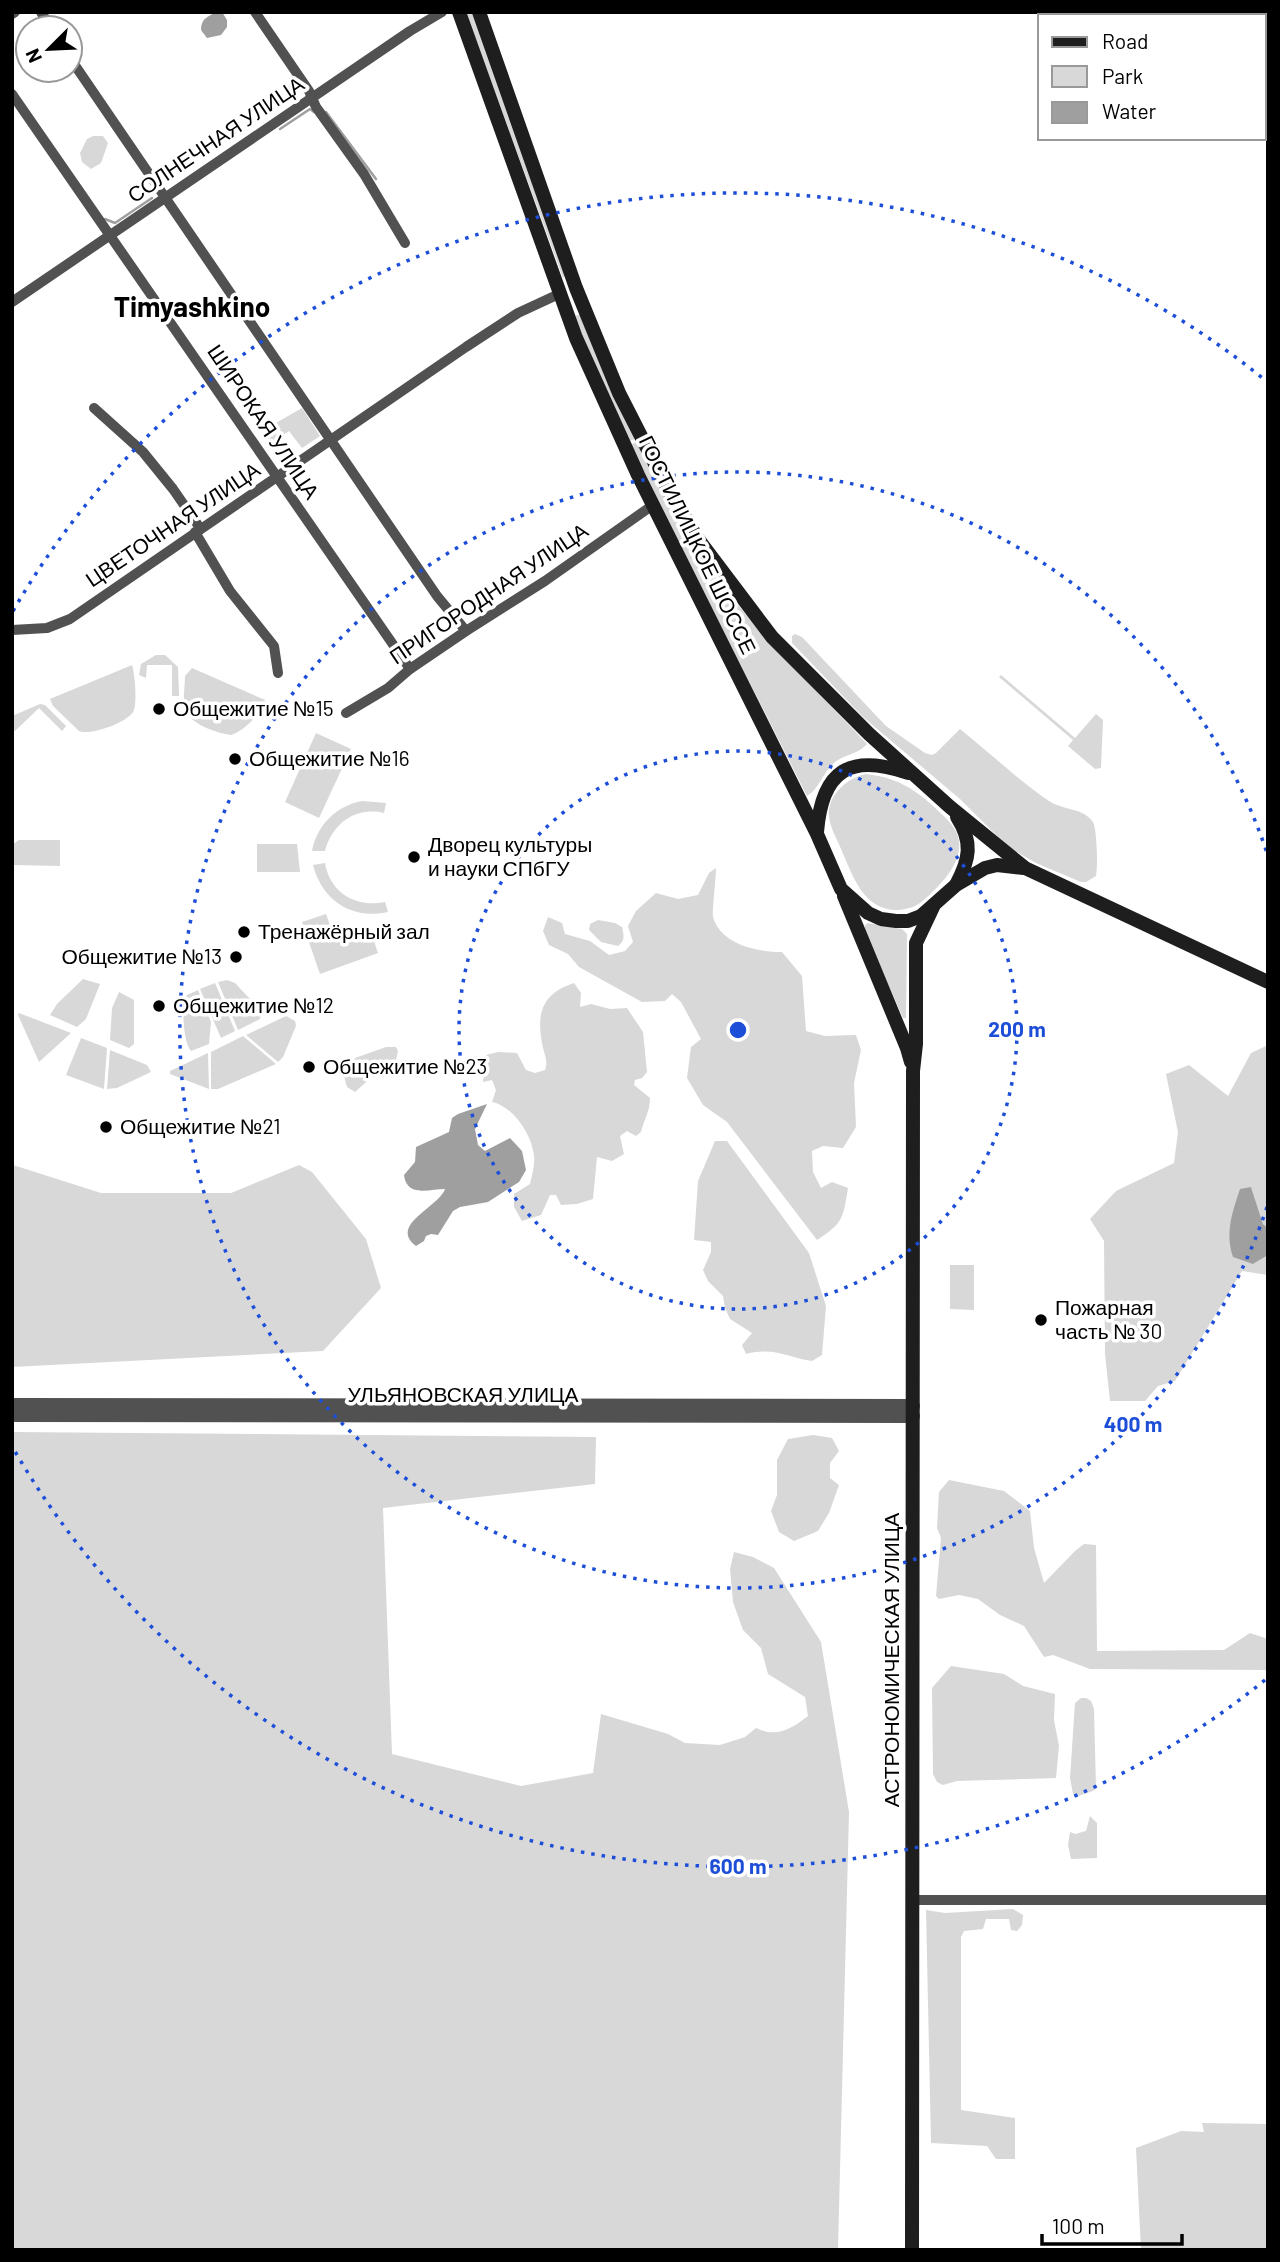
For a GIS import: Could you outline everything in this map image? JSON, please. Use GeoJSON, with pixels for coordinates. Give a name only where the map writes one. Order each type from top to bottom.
{"type":"FeatureCollection","features":[{"type":"Feature","properties":{"kind":"main road","name":"ГОСТИЛИЦКОЕ ШОССЕ"},"geometry":{"type":"LineString","coordinates":[[459,12],[559,294],[609,412],[841,888],[868,913],[881,919],[908,921],[920,916],[956,885],[985,868],[997,865],[1025,868]]}},
{"type":"Feature","properties":{"kind":"main road","name":"ГОСТИЛИЦКОЕ ШОССЕ"},"geometry":{"type":"LineString","coordinates":[[479,12],[576,288],[624,402],[670,493],[707,553],[772,637],[831,698],[916,776],[1025,868],[1268,982]]}},
{"type":"Feature","properties":{"kind":"main road"},"geometry":{"type":"LineString","coordinates":[[559,294],[576,288]]}},
{"type":"Feature","properties":{"kind":"main road"},"geometry":{"type":"LineString","coordinates":[[817,834],[818,810],[823,795],[838,775],[848,769],[858,764],[880,765],[916,776]]}},
{"type":"Feature","properties":{"kind":"main road"},"geometry":{"type":"LineString","coordinates":[[950,807],[967,834],[968,847],[964,870],[956,885]]}},
{"type":"Feature","properties":{"kind":"main road","name":"АСТРОНОМИЧЕСКАЯ УЛИЦА"},"geometry":{"type":"LineString","coordinates":[[841,888],[908,1048],[913,1071]]}},
{"type":"Feature","properties":{"kind":"main road","name":"АСТРОНОМИЧЕСКАЯ УЛИЦА"},"geometry":{"type":"LineString","coordinates":[[912,2250],[913,1071],[916,1044],[916,943],[933,907]]}},
{"type":"Feature","properties":{"kind":"street"},"geometry":{"type":"LineString","coordinates":[[255,12],[316,107],[364,174],[405,243]]}},
{"type":"Feature","properties":{"kind":"street","name":"СОЛНЕЧНАЯ УЛИЦА"},"geometry":{"type":"LineString","coordinates":[[12,302],[442,12]]}},
{"type":"Feature","properties":{"kind":"street"},"geometry":{"type":"LineString","coordinates":[[84,78],[437,596],[466,631]]}},
{"type":"Feature","properties":{"kind":"street","name":"ШИРОКАЯ УЛИЦА"},"geometry":{"type":"LineString","coordinates":[[12,94],[410,669]]}},
{"type":"Feature","properties":{"kind":"street","name":"ЦВЕТОЧНАЯ УЛИЦА"},"geometry":{"type":"LineString","coordinates":[[12,630],[47,628],[63,623],[518,313],[559,294]]}},
{"type":"Feature","properties":{"kind":"street"},"geometry":{"type":"LineString","coordinates":[[94,408],[143,453],[173,489],[230,591],[274,646],[278,673]]}},
{"type":"Feature","properties":{"kind":"street","name":"ПРИГОРОДНАЯ УЛИЦА"},"geometry":{"type":"LineString","coordinates":[[346,713],[388,688],[410,669],[545,581],[653,505]]}},
{"type":"Feature","properties":{"kind":"street","name":"УЛЬЯНОВСКАЯ УЛИЦА"},"geometry":{"type":"LineString","coordinates":[[12,1405],[913,1411]]}},
{"type":"Feature","properties":{"kind":"street","name":"УЛЬЯНОВСКАЯ УЛИЦА"},"geometry":{"type":"LineString","coordinates":[[12,1415],[913,1411]]}},
{"type":"Feature","properties":{"kind":"street"},"geometry":{"type":"LineString","coordinates":[[913,1900],[1268,1900]]}},
{"type":"Feature","properties":{"kind":"green space"},"geometry":{"type":"Polygon","coordinates":[[[466,12],[473,12],[565,275],[563,278],[466,12]]]}},
{"type":"Feature","properties":{"kind":"green space"},"geometry":{"type":"Polygon","coordinates":[[[103,136],[108,143],[101,163],[91,169],[82,162],[80,153],[87,139],[103,136]]]}},
{"type":"Feature","properties":{"kind":"green space"},"geometry":{"type":"Polygon","coordinates":[[[580,315],[635,439],[629,441],[574,318],[580,315]]]}},
{"type":"Feature","properties":{"kind":"green space"},"geometry":{"type":"Polygon","coordinates":[[[302,408],[320,436],[302,448],[289,431],[270,444],[262,431],[302,408]]]}},
{"type":"Feature","properties":{"kind":"green space"},"geometry":{"type":"Polygon","coordinates":[[[637,442],[700,555],[738,605],[867,744],[833,764],[807,796],[630,445],[637,442]]]}},
{"type":"Feature","properties":{"kind":"green space"},"geometry":{"type":"Polygon","coordinates":[[[795,634],[802,637],[886,726],[925,753],[936,753],[960,729],[1049,801],[1089,817],[1095,832],[1096,876],[1081,882],[1036,863],[1008,847],[960,799],[863,717],[792,643],[792,636],[795,634]]]}},
{"type":"Feature","properties":{"kind":"green space"},"geometry":{"type":"Polygon","coordinates":[[[156,655],[165,655],[178,667],[179,696],[172,696],[172,665],[147,665],[146,678],[139,675],[141,664],[156,655]]]}},
{"type":"Feature","properties":{"kind":"green space"},"geometry":{"type":"Polygon","coordinates":[[[132,665],[134,710],[118,723],[92,732],[79,731],[53,706],[50,699],[132,665]]]}},
{"type":"Feature","properties":{"kind":"green space"},"geometry":{"type":"Polygon","coordinates":[[[192,668],[265,700],[260,711],[247,725],[231,735],[199,724],[189,716],[184,703],[185,676],[192,668]]]}},
{"type":"Feature","properties":{"kind":"green space"},"geometry":{"type":"Polygon","coordinates":[[[1001,675],[1075,738],[1096,714],[1103,720],[1101,768],[1095,769],[1068,746],[1073,740],[999,677],[1001,675]]]}},
{"type":"Feature","properties":{"kind":"green space"},"geometry":{"type":"Polygon","coordinates":[[[40,704],[45,705],[66,726],[62,731],[39,708],[15,731],[12,728],[12,716],[40,704]]]}},
{"type":"Feature","properties":{"kind":"green space"},"geometry":{"type":"Polygon","coordinates":[[[316,733],[351,749],[319,818],[285,802],[316,733]]]}},
{"type":"Feature","properties":{"kind":"green space"},"geometry":{"type":"Polygon","coordinates":[[[866,774],[894,780],[917,793],[947,819],[957,835],[958,856],[954,866],[924,900],[909,908],[887,909],[868,898],[855,880],[834,834],[829,809],[834,796],[848,782],[866,774]]]}},
{"type":"Feature","properties":{"kind":"green space"},"geometry":{"type":"Polygon","coordinates":[[[362,801],[386,803],[384,813],[364,812],[346,819],[333,833],[325,851],[312,851],[318,833],[329,818],[344,807],[362,801]]]}},
{"type":"Feature","properties":{"kind":"green space"},"geometry":{"type":"Polygon","coordinates":[[[19,840],[60,840],[60,866],[12,865],[12,845],[19,840]]]}},
{"type":"Feature","properties":{"kind":"green space"},"geometry":{"type":"Polygon","coordinates":[[[257,844],[297,844],[300,872],[257,872],[257,844]]]}},
{"type":"Feature","properties":{"kind":"green space"},"geometry":{"type":"Polygon","coordinates":[[[325,863],[332,883],[346,896],[364,903],[385,902],[388,912],[362,913],[340,905],[323,888],[317,877],[313,865],[325,863]]]}},
{"type":"Feature","properties":{"kind":"green space"},"geometry":{"type":"Polygon","coordinates":[[[716,868],[713,917],[717,927],[742,945],[782,952],[802,976],[806,1031],[825,1036],[856,1035],[861,1050],[854,1083],[856,1127],[843,1148],[823,1146],[812,1151],[813,1172],[821,1188],[832,1182],[848,1188],[840,1219],[817,1240],[727,1122],[703,1105],[687,1078],[691,1047],[701,1039],[681,1002],[672,994],[665,1001],[642,1002],[579,967],[568,954],[549,945],[543,931],[548,917],[562,923],[565,934],[590,941],[609,955],[625,951],[633,942],[628,926],[636,911],[656,893],[678,899],[698,895],[709,873],[716,868]]]}},
{"type":"Feature","properties":{"kind":"green space"},"geometry":{"type":"Polygon","coordinates":[[[326,914],[335,939],[369,927],[378,953],[320,974],[302,922],[326,914]]]}},
{"type":"Feature","properties":{"kind":"green space"},"geometry":{"type":"Polygon","coordinates":[[[598,920],[622,927],[623,938],[618,946],[601,942],[589,930],[590,924],[598,920]]]}},
{"type":"Feature","properties":{"kind":"green space"},"geometry":{"type":"Polygon","coordinates":[[[868,923],[902,929],[907,934],[906,1018],[903,1018],[865,931],[865,925],[868,923]]]}},
{"type":"Feature","properties":{"kind":"green space"},"geometry":{"type":"Polygon","coordinates":[[[83,979],[100,984],[86,1019],[77,1027],[50,1015],[57,1004],[83,979]]]}},
{"type":"Feature","properties":{"kind":"green space"},"geometry":{"type":"Polygon","coordinates":[[[227,980],[235,983],[262,1012],[260,1019],[238,1030],[218,982],[227,980]]]}},
{"type":"Feature","properties":{"kind":"green space"},"geometry":{"type":"Polygon","coordinates":[[[215,983],[235,1031],[221,1038],[200,989],[215,983]]]}},
{"type":"Feature","properties":{"kind":"green space"},"geometry":{"type":"Polygon","coordinates":[[[574,983],[581,993],[580,1007],[591,1004],[610,1009],[627,1008],[643,1032],[647,1072],[642,1078],[635,1080],[634,1085],[650,1098],[649,1107],[641,1132],[636,1136],[627,1131],[620,1136],[624,1154],[612,1161],[597,1157],[593,1199],[561,1205],[556,1195],[550,1195],[541,1215],[522,1221],[514,1207],[514,1194],[530,1184],[534,1156],[530,1139],[514,1115],[492,1102],[496,1090],[492,1080],[483,1082],[486,1055],[498,1052],[517,1053],[526,1070],[535,1073],[545,1070],[540,1026],[543,1008],[554,993],[574,983]]]}},
{"type":"Feature","properties":{"kind":"green space"},"geometry":{"type":"Polygon","coordinates":[[[198,990],[211,1022],[209,1044],[191,1051],[185,1032],[184,1007],[187,995],[198,990]]]}},
{"type":"Feature","properties":{"kind":"green space"},"geometry":{"type":"Polygon","coordinates":[[[119,992],[134,1000],[134,1044],[129,1048],[110,1040],[112,1008],[119,992]]]}},
{"type":"Feature","properties":{"kind":"green space"},"geometry":{"type":"Polygon","coordinates":[[[19,1013],[71,1033],[39,1062],[19,1013]]]}},
{"type":"Feature","properties":{"kind":"green space"},"geometry":{"type":"Polygon","coordinates":[[[286,1016],[295,1021],[296,1026],[283,1057],[278,1062],[246,1035],[286,1016]]]}},
{"type":"Feature","properties":{"kind":"green space"},"geometry":{"type":"Polygon","coordinates":[[[243,1036],[276,1064],[218,1089],[211,1089],[211,1052],[243,1036]]]}},
{"type":"Feature","properties":{"kind":"green space"},"geometry":{"type":"Polygon","coordinates":[[[81,1038],[107,1048],[104,1089],[66,1075],[81,1038]]]}},
{"type":"Feature","properties":{"kind":"green space"},"geometry":{"type":"Polygon","coordinates":[[[1268,1045],[1268,1228],[1263,1224],[1251,1187],[1253,1264],[1268,1255],[1268,1275],[1242,1271],[1175,1381],[1158,1386],[1145,1401],[1110,1401],[1105,1354],[1104,1241],[1090,1219],[1116,1191],[1174,1163],[1178,1132],[1166,1074],[1189,1065],[1228,1096],[1251,1053],[1268,1045]]]}},
{"type":"Feature","properties":{"kind":"green space"},"geometry":{"type":"Polygon","coordinates":[[[386,1047],[396,1047],[396,1060],[383,1067],[355,1092],[347,1087],[344,1076],[355,1058],[386,1047]]]}},
{"type":"Feature","properties":{"kind":"green space"},"geometry":{"type":"Polygon","coordinates":[[[110,1050],[147,1065],[151,1072],[117,1088],[107,1089],[110,1050]]]}},
{"type":"Feature","properties":{"kind":"green space"},"geometry":{"type":"Polygon","coordinates":[[[208,1053],[209,1089],[170,1074],[170,1071],[208,1053]]]}},
{"type":"Feature","properties":{"kind":"green space"},"geometry":{"type":"Polygon","coordinates":[[[715,1141],[727,1141],[809,1253],[826,1306],[822,1355],[812,1361],[773,1352],[746,1354],[742,1345],[752,1333],[730,1319],[723,1296],[708,1281],[703,1270],[711,1252],[711,1242],[694,1240],[698,1181],[715,1141]]]}},
{"type":"Feature","properties":{"kind":"green space"},"geometry":{"type":"Polygon","coordinates":[[[13,1165],[101,1193],[231,1193],[299,1165],[312,1172],[366,1239],[381,1288],[323,1351],[12,1367],[13,1165]]]}},
{"type":"Feature","properties":{"kind":"green space"},"geometry":{"type":"Polygon","coordinates":[[[950,1265],[974,1265],[974,1310],[950,1309],[950,1265]]]}},
{"type":"Feature","properties":{"kind":"green space"},"geometry":{"type":"Polygon","coordinates":[[[12,1432],[596,1437],[595,1484],[383,1508],[392,1754],[521,1786],[593,1773],[601,1714],[668,1734],[685,1743],[720,1745],[745,1737],[756,1728],[771,1732],[784,1731],[808,1716],[805,1697],[768,1674],[761,1648],[743,1630],[733,1602],[730,1569],[734,1552],[753,1557],[774,1568],[821,1642],[849,1812],[838,2250],[12,2250],[12,1432]]]}},
{"type":"Feature","properties":{"kind":"green space"},"geometry":{"type":"Polygon","coordinates":[[[813,1435],[832,1438],[839,1451],[830,1463],[830,1478],[839,1485],[829,1513],[818,1531],[794,1541],[779,1532],[771,1511],[777,1495],[777,1460],[788,1439],[813,1435]]]}},
{"type":"Feature","properties":{"kind":"green space"},"geometry":{"type":"Polygon","coordinates":[[[949,1480],[1004,1491],[1030,1511],[1034,1548],[1044,1583],[1084,1544],[1096,1545],[1097,1651],[1224,1650],[1250,1633],[1268,1639],[1268,1670],[1090,1669],[1053,1655],[1044,1657],[1024,1626],[1000,1615],[978,1599],[959,1595],[939,1599],[936,1596],[941,1538],[937,1528],[939,1492],[949,1480]]]}},
{"type":"Feature","properties":{"kind":"green space"},"geometry":{"type":"Polygon","coordinates":[[[951,1666],[1004,1674],[1023,1686],[1055,1694],[1054,1720],[1059,1746],[1056,1778],[957,1781],[943,1785],[937,1782],[933,1774],[932,1688],[951,1666]]]}},
{"type":"Feature","properties":{"kind":"green space"},"geometry":{"type":"Polygon","coordinates":[[[1081,1698],[1091,1701],[1094,1709],[1096,1788],[1078,1796],[1073,1794],[1070,1778],[1075,1703],[1081,1698]]]}},
{"type":"Feature","properties":{"kind":"green space"},"geometry":{"type":"Polygon","coordinates":[[[1090,1816],[1097,1823],[1097,1858],[1071,1859],[1068,1845],[1070,1832],[1075,1834],[1086,1831],[1090,1816]]]}},
{"type":"Feature","properties":{"kind":"green space"},"geometry":{"type":"Polygon","coordinates":[[[1013,1909],[1023,1915],[1022,1925],[1017,1931],[1011,1930],[1009,1919],[986,1919],[983,1929],[964,1931],[961,1937],[961,2110],[1015,2118],[1015,2159],[996,2159],[987,2146],[931,2143],[926,1910],[945,1913],[1013,1909]]]}},
{"type":"Feature","properties":{"kind":"green space"},"geometry":{"type":"Polygon","coordinates":[[[1202,2123],[1268,2124],[1268,2250],[1141,2250],[1136,2148],[1181,2131],[1204,2132],[1202,2123]]]}},
{"type":"Feature","properties":{"kind":"water"},"geometry":{"type":"Polygon","coordinates":[[[216,12],[222,12],[227,20],[227,27],[221,35],[207,38],[201,30],[202,23],[216,12]]]}},
{"type":"Feature","properties":{"kind":"water"},"geometry":{"type":"Polygon","coordinates":[[[487,1104],[475,1129],[478,1145],[485,1151],[510,1138],[522,1151],[526,1170],[519,1182],[488,1202],[460,1207],[453,1211],[438,1235],[426,1236],[424,1241],[416,1246],[409,1238],[411,1223],[441,1196],[445,1189],[414,1190],[406,1182],[404,1175],[415,1162],[416,1147],[449,1132],[452,1118],[458,1114],[487,1104]]]}},
{"type":"Feature","properties":{"kind":"water"},"geometry":{"type":"Polygon","coordinates":[[[1251,1187],[1263,1224],[1268,1228],[1268,1255],[1253,1264],[1233,1257],[1230,1240],[1232,1215],[1240,1189],[1251,1187]]]}},
{"type":"Feature","properties":{"kind":"waterway"},"geometry":{"type":"LineString","coordinates":[[280,129],[310,109],[314,112]]}},
{"type":"Feature","properties":{"kind":"waterway"},"geometry":{"type":"LineString","coordinates":[[326,112],[376,179]]}},
{"type":"Feature","properties":{"kind":"waterway"},"geometry":{"type":"LineString","coordinates":[[105,219],[115,223],[152,198]]}},
{"type":"Feature","properties":{"kind":"place","name":"Общежитие №15"},"geometry":{"type":"Point","coordinates":[159,709]}},
{"type":"Feature","properties":{"kind":"place","name":"Общежитие №16"},"geometry":{"type":"Point","coordinates":[235,759]}},
{"type":"Feature","properties":{"kind":"place","name":"Дворец культуры и науки СПбГУ"},"geometry":{"type":"Point","coordinates":[414,857]}},
{"type":"Feature","properties":{"kind":"place","name":"Тренажёрный зал"},"geometry":{"type":"Point","coordinates":[244,932]}},
{"type":"Feature","properties":{"kind":"place","name":"Общежитие №13"},"geometry":{"type":"Point","coordinates":[236,957]}},
{"type":"Feature","properties":{"kind":"place","name":"Общежитие №12"},"geometry":{"type":"Point","coordinates":[159,1006]}},
{"type":"Feature","properties":{"kind":"place","name":"Общежитие №23"},"geometry":{"type":"Point","coordinates":[309,1067]}},
{"type":"Feature","properties":{"kind":"place","name":"Общежитие №21"},"geometry":{"type":"Point","coordinates":[106,1127]}},
{"type":"Feature","properties":{"kind":"place","name":"Пожарная часть № 30"},"geometry":{"type":"Point","coordinates":[1041,1320]}},
{"type":"Feature","properties":{"kind":"district","name":"Timyashkino"},"geometry":{"type":"Point","coordinates":[192,307]}}]}
